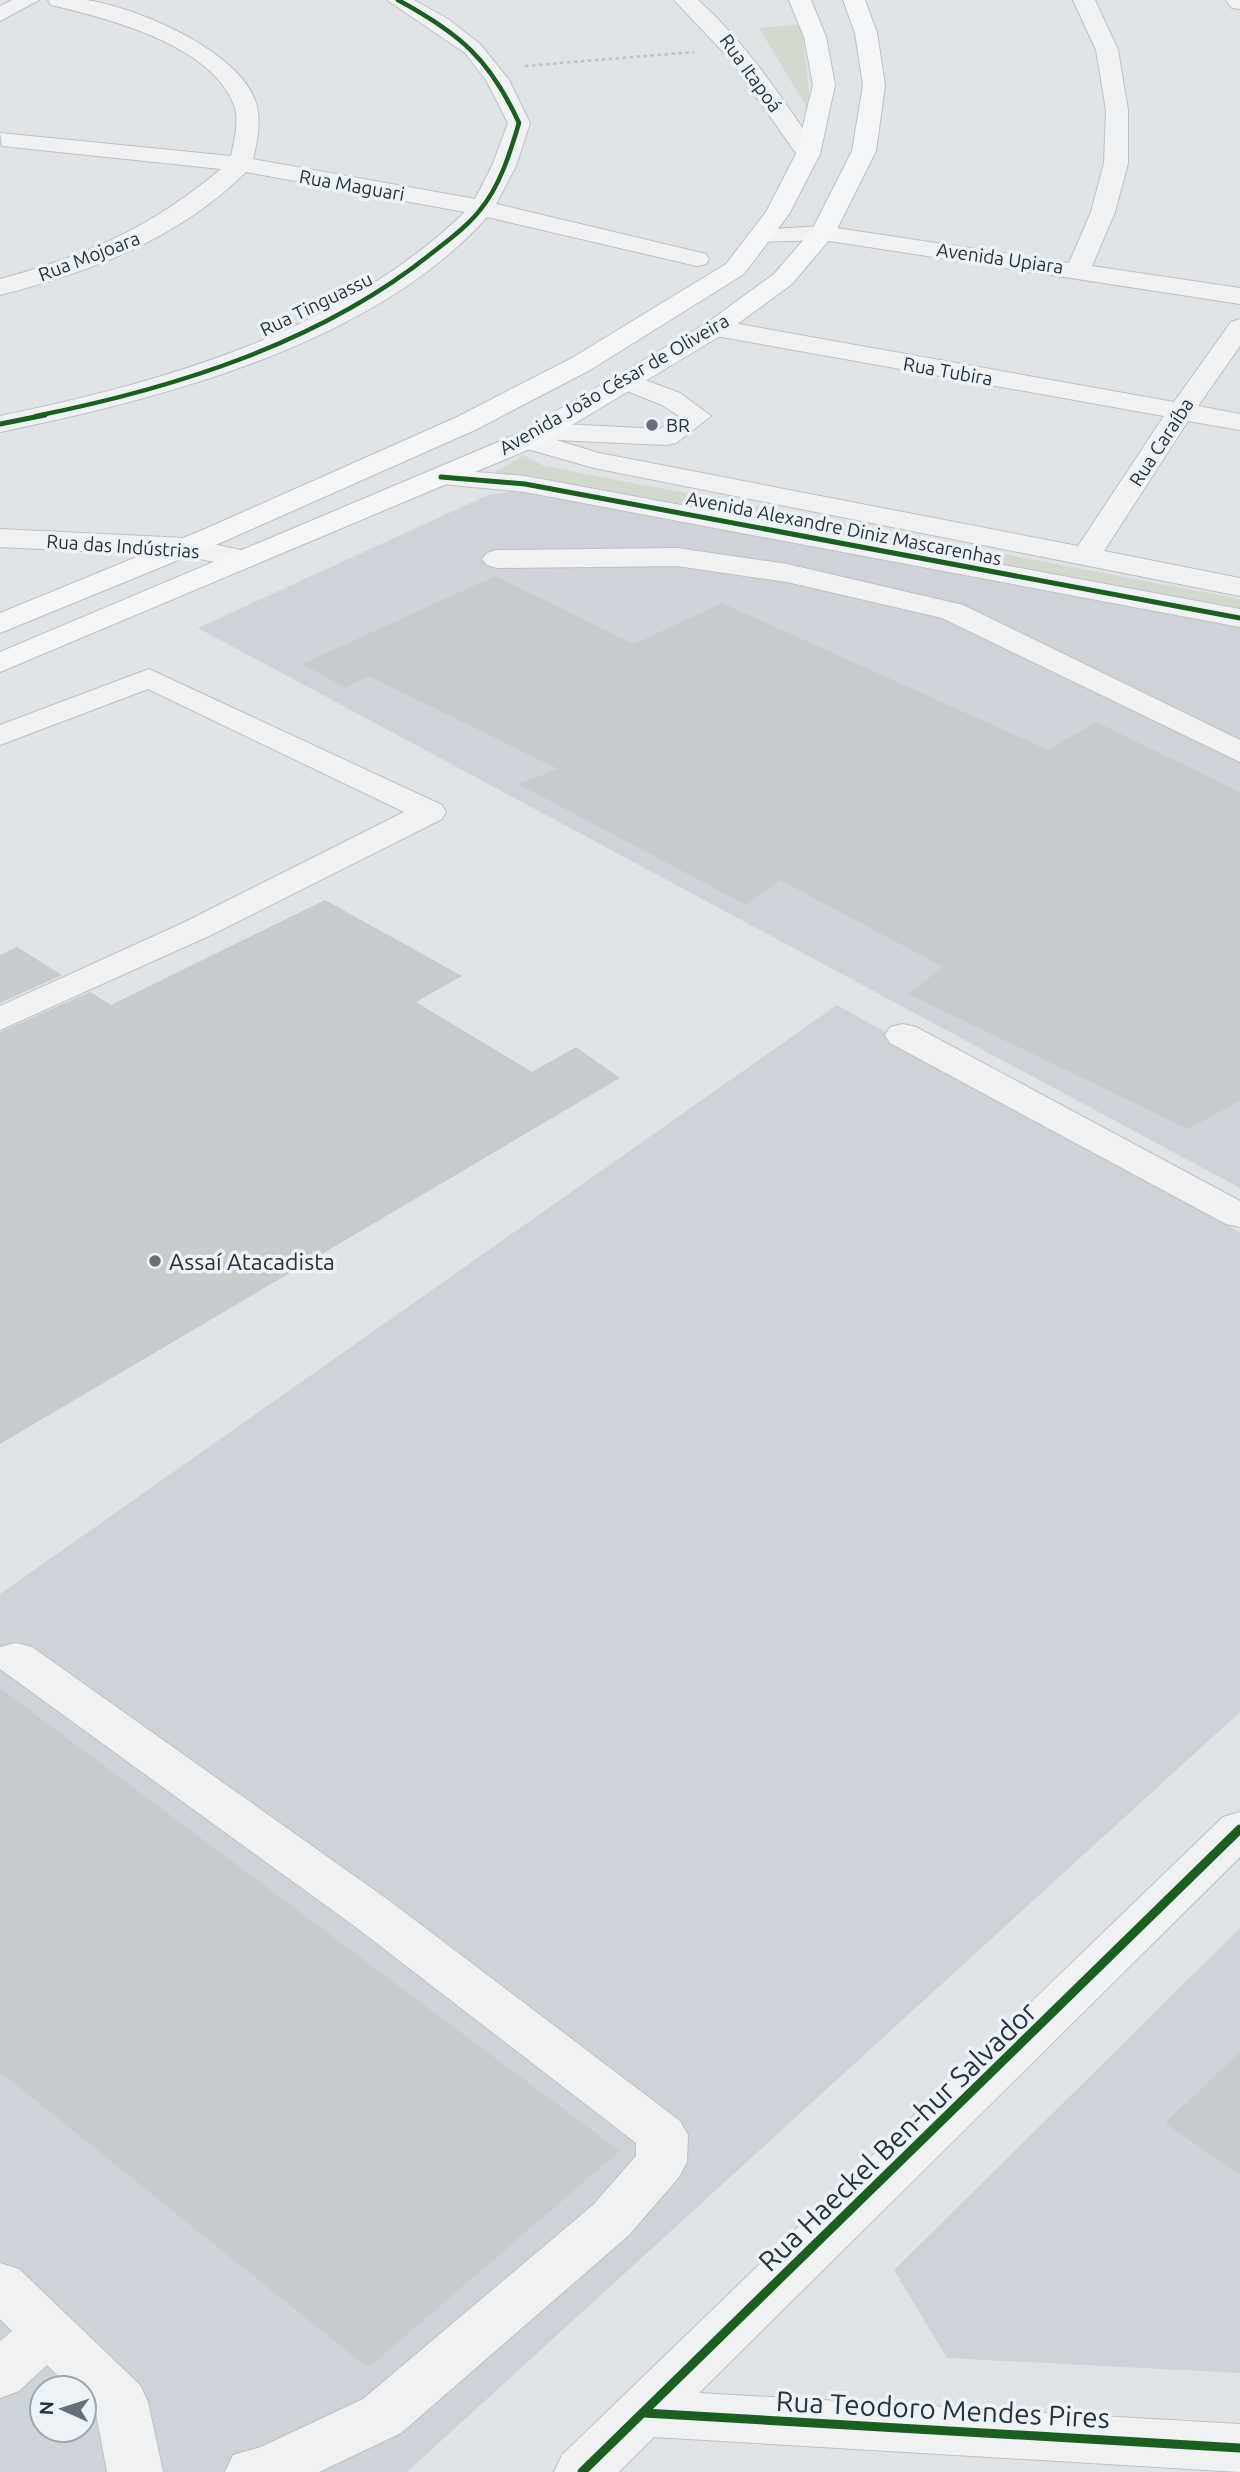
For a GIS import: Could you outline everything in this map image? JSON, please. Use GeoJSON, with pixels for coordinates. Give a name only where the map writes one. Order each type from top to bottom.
{"type":"FeatureCollection","features":[{"type":"Feature","properties":{"kind":"main road","name":"Avenida João César de Oliveira"},"geometry":{"type":"LineString","coordinates":[[0,624],[185,547],[465,424],[581,364],[735,268],[777,214],[808,154],[824,85],[815,37],[800,0]]}},
{"type":"Feature","properties":{"kind":"main road","name":"Avenida João César de Oliveira"},"geometry":{"type":"LineString","coordinates":[[0,663],[441,477],[534,435],[716,328],[783,279],[823,233],[864,151],[874,85],[866,33],[854,0]]}},
{"type":"Feature","properties":{"kind":"street"},"geometry":{"type":"LineString","coordinates":[[0,15],[28,0]]}},
{"type":"Feature","properties":{"kind":"street"},"geometry":{"type":"LineString","coordinates":[[60,0],[139,21],[182,42],[221,68],[240,96],[251,122],[240,164]]}},
{"type":"Feature","properties":{"kind":"street","name":"Rua Tinguassu"},"geometry":{"type":"LineString","coordinates":[[0,424],[83,405],[199,373],[298,334],[373,298],[432,254],[482,208],[507,162],[519,123],[503,84],[472,48],[434,19],[398,0]]}},
{"type":"Feature","properties":{"kind":"street","name":"Rua Itapoá"},"geometry":{"type":"LineString","coordinates":[[685,0],[716,26],[735,48],[808,154]]}},
{"type":"Feature","properties":{"kind":"street"},"geometry":{"type":"LineString","coordinates":[[1078,270],[1103,212],[1116,163],[1117,110],[1107,50],[1084,0]]}},
{"type":"Feature","properties":{"kind":"street","name":"Rua Maguari"},"geometry":{"type":"LineString","coordinates":[[1,134],[240,164],[482,208],[697,259]]}},
{"type":"Feature","properties":{"kind":"street","name":"Rua Mojoara"},"geometry":{"type":"LineString","coordinates":[[0,287],[38,277],[131,243],[197,204],[240,164]]}},
{"type":"Feature","properties":{"kind":"street","name":"Avenida Upiara"},"geometry":{"type":"LineString","coordinates":[[759,237],[785,233],[823,233],[1240,296]]}},
{"type":"Feature","properties":{"kind":"street","name":"Rua Caraíba"},"geometry":{"type":"LineString","coordinates":[[1085,558],[1180,412],[1240,327]]}},
{"type":"Feature","properties":{"kind":"street","name":"Rua Tubira"},"geometry":{"type":"LineString","coordinates":[[716,328],[1240,422]]}},
{"type":"Feature","properties":{"kind":"street"},"geometry":{"type":"LineString","coordinates":[[534,435],[666,437],[697,416],[671,399],[626,381]]}},
{"type":"Feature","properties":{"kind":"street","name":"Avenida Alexandre Diniz Mascarenhas"},"geometry":{"type":"LineString","coordinates":[[534,435],[594,460],[1240,587]]}},
{"type":"Feature","properties":{"kind":"street","name":"Avenida Alexandre Diniz Mascarenhas"},"geometry":{"type":"LineString","coordinates":[[441,477],[525,484],[1240,618]]}},
{"type":"Feature","properties":{"kind":"street","name":"Rua das Indústrias"},"geometry":{"type":"LineString","coordinates":[[0,538],[185,547],[245,559]]}},
{"type":"Feature","properties":{"kind":"street"},"geometry":{"type":"LineString","coordinates":[[497,559],[677,557],[787,573],[952,611],[1240,752]]}},
{"type":"Feature","properties":{"kind":"street","name":"Rua das Indústrias"},"geometry":{"type":"LineString","coordinates":[[0,558],[140,565],[199,577]]}},
{"type":"Feature","properties":{"kind":"street"},"geometry":{"type":"LineString","coordinates":[[0,736],[149,678],[430,812],[197,929],[0,1019]]}},
{"type":"Feature","properties":{"kind":"street"},"geometry":{"type":"LineString","coordinates":[[902,1035],[1240,1216]]}},
{"type":"Feature","properties":{"kind":"street"},"geometry":{"type":"LineString","coordinates":[[16,1658],[374,1915],[662,2135],[661,2162],[611,2220],[382,2416],[266,2471],[253,2472]]}},
{"type":"Feature","properties":{"kind":"street","name":"Rua Haeckel Ben-hur Salvador"},"geometry":{"type":"LineString","coordinates":[[582,2472],[1240,1829]]}},
{"type":"Feature","properties":{"kind":"street"},"geometry":{"type":"LineString","coordinates":[[0,2285],[121,2402],[135,2472]]}},
{"type":"Feature","properties":{"kind":"street"},"geometry":{"type":"LineString","coordinates":[[0,2375],[48,2331]]}},
{"type":"Feature","properties":{"kind":"street","name":"Rua Teodoro Mendes Pires"},"geometry":{"type":"LineString","coordinates":[[644,2413],[1240,2448]]}},
{"type":"Feature","properties":{"kind":"path"},"geometry":{"type":"LineString","coordinates":[[492,69],[735,48]]}},
{"type":"Feature","properties":{"kind":"shaded area"},"geometry":{"type":"Polygon","coordinates":[[[801,24],[812,116],[759,28],[801,24]]]}},
{"type":"Feature","properties":{"kind":"shaded area"},"geometry":{"type":"Polygon","coordinates":[[[524,455],[544,466],[1240,599],[1240,608],[495,472],[524,455]]]}},
{"type":"Feature","properties":{"kind":"shaded area"},"geometry":{"type":"Polygon","coordinates":[[[521,490],[1240,625],[1240,1188],[198,628],[488,495],[521,490]]]}},
{"type":"Feature","properties":{"kind":"shaded area"},"geometry":{"type":"Polygon","coordinates":[[[837,1005],[1240,1232],[1240,1712],[407,2472],[0,2472],[0,1594],[837,1005]]]}},
{"type":"Feature","properties":{"kind":"shaded area"},"geometry":{"type":"Polygon","coordinates":[[[1240,1928],[1240,2373],[947,2358],[894,2270],[1240,1928]]]}},
{"type":"Feature","properties":{"kind":"building"},"geometry":{"type":"Polygon","coordinates":[[[495,576],[634,644],[722,603],[1048,750],[1096,722],[1240,792],[1240,1101],[1188,1129],[908,994],[943,967],[780,880],[746,905],[518,784],[558,769],[369,676],[345,688],[302,664],[495,576]]]}},
{"type":"Feature","properties":{"kind":"building","name":"Assaí Atacadista"},"geometry":{"type":"Polygon","coordinates":[[[325,900],[462,976],[416,1002],[532,1072],[576,1047],[620,1078],[0,1444],[0,1032],[90,992],[111,1005],[325,900]]]}},
{"type":"Feature","properties":{"kind":"building"},"geometry":{"type":"Polygon","coordinates":[[[17,947],[62,975],[0,1003],[0,955],[17,947]]]}},
{"type":"Feature","properties":{"kind":"building"},"geometry":{"type":"Polygon","coordinates":[[[0,1688],[620,2151],[368,2368],[0,2072],[0,1688]]]}},
{"type":"Feature","properties":{"kind":"building"},"geometry":{"type":"Polygon","coordinates":[[[1240,2052],[1240,2175],[1165,2123],[1240,2052]]]}},
{"type":"Feature","properties":{"kind":"cycle path"},"geometry":{"type":"LineString","coordinates":[[0,424],[116,398],[177,380],[238,360],[297,335],[353,307],[404,275],[476,215],[499,176],[519,123],[486,63],[457,36],[398,0]]}},
{"type":"Feature","properties":{"kind":"cycle path"},"geometry":{"type":"LineString","coordinates":[[441,477],[525,484],[1240,618]]}},
{"type":"Feature","properties":{"kind":"cycle path"},"geometry":{"type":"LineString","coordinates":[[582,2472],[1240,1829]]}},
{"type":"Feature","properties":{"kind":"cycle path"},"geometry":{"type":"LineString","coordinates":[[644,2413],[1240,2448]]}},
{"type":"Feature","properties":{"kind":"place","name":"BR"},"geometry":{"type":"Point","coordinates":[652,425]}},
{"type":"Feature","properties":{"kind":"place","name":"Assaí Atacadista"},"geometry":{"type":"Point","coordinates":[155,1261]}}]}
